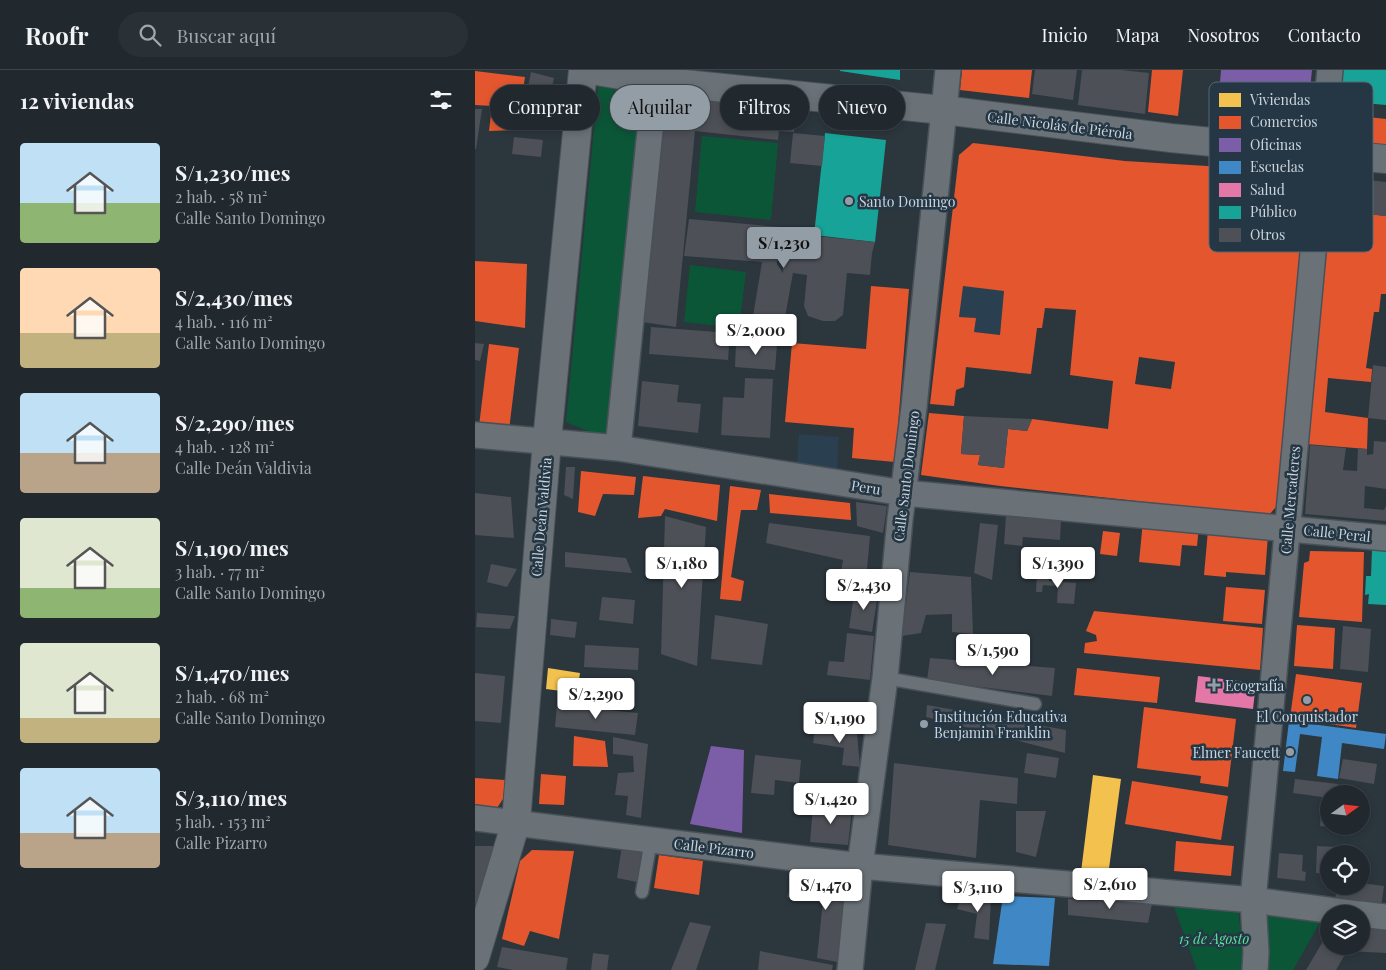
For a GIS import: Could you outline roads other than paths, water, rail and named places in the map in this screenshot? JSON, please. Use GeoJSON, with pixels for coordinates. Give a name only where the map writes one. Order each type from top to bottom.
{"type":"FeatureCollection","features":[{"type":"Feature","properties":{"kind":"street","name":"Calle Deán Valdivia"},"geometry":{"type":"LineString","coordinates":[[475,958],[516,822],[547,441],[583,70]]}},
{"type":"Feature","properties":{"kind":"street","name":"Calle Nicolás de Piérola"},"geometry":{"type":"LineString","coordinates":[[591,70],[655,81],[943,110],[1209,142]]}},
{"type":"Feature","properties":{"kind":"street","name":"Calle Santo Domingo"},"geometry":{"type":"LineString","coordinates":[[850,970],[860,866],[885,678],[948,70]]}},
{"type":"Feature","properties":{"kind":"street"},"geometry":{"type":"LineString","coordinates":[[618,448],[655,81]]}},
{"type":"Feature","properties":{"kind":"street","name":"Calle Nicolás de Piérola"},"geometry":{"type":"LineString","coordinates":[[1373,158],[1386,159]]}},
{"type":"Feature","properties":{"kind":"street","name":"Calle Mercaderes"},"geometry":{"type":"LineString","coordinates":[[1255,970],[1256,952],[1253,900],[1312,252]]}},
{"type":"Feature","properties":{"kind":"street","name":"Peru"},"geometry":{"type":"LineString","coordinates":[[475,435],[618,448],[904,493],[1288,528]]}},
{"type":"Feature","properties":{"kind":"street","name":"Calle Peral"},"geometry":{"type":"LineString","coordinates":[[1288,528],[1386,538]]}},
{"type":"Feature","properties":{"kind":"street","name":"Calle Pizarro"},"geometry":{"type":"LineString","coordinates":[[475,818],[860,866],[1253,900],[1320,909]]}},
{"type":"Feature","properties":{"kind":"street","name":"Calle Pizarro"},"geometry":{"type":"LineString","coordinates":[[1370,915],[1386,917]]}},
{"type":"Feature","properties":{"kind":"lane"},"geometry":{"type":"LineString","coordinates":[[885,678],[1035,704]]}},
{"type":"Feature","properties":{"kind":"lane"},"geometry":{"type":"LineString","coordinates":[[642,892],[651,840]]}},
{"type":"Feature","properties":{"kind":"place","name":"Santo Domingo"},"geometry":{"type":"Point","coordinates":[849,201]}},
{"type":"Feature","properties":{"kind":"place","name":"Ecografía"},"geometry":{"type":"Point","coordinates":[1214,685]}},
{"type":"Feature","properties":{"kind":"place","name":"El Conquistador"},"geometry":{"type":"Point","coordinates":[1307,700]}},
{"type":"Feature","properties":{"kind":"place","name":"Institución Educativa Benjamin Franklin"},"geometry":{"type":"Point","coordinates":[924,724]}},
{"type":"Feature","properties":{"kind":"place","name":"Elmer Faucett"},"geometry":{"type":"Point","coordinates":[1290,752]}},
{"type":"Feature","properties":{"kind":"park label","name":"15 de Agosto"},"geometry":{"type":"Point","coordinates":[1214,938]}}]}
